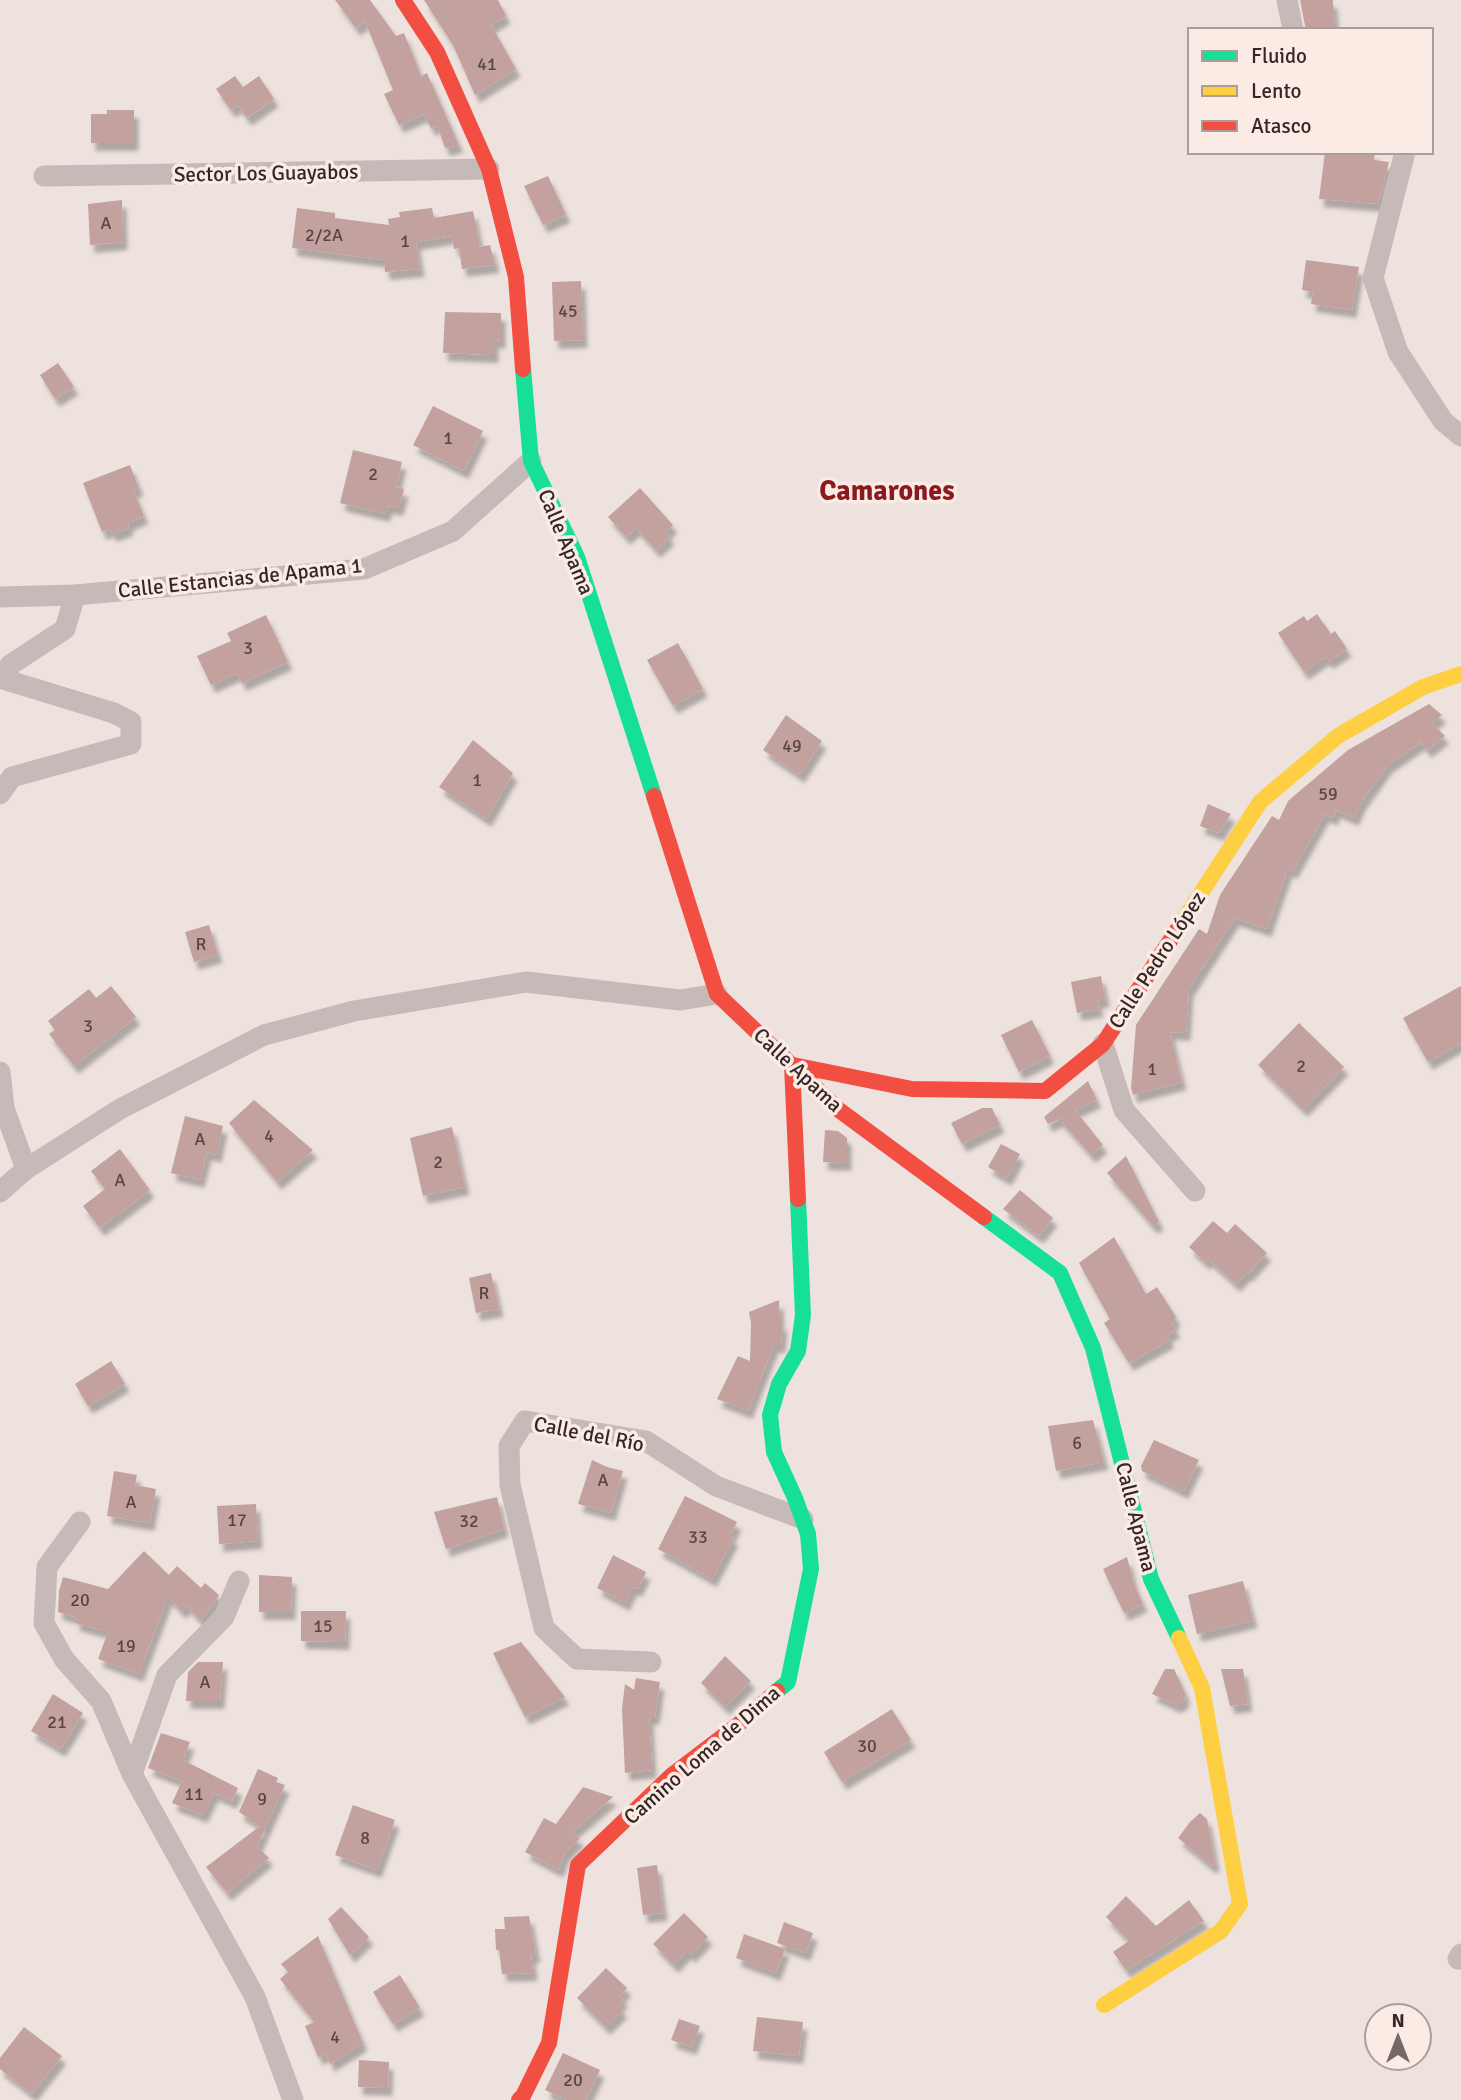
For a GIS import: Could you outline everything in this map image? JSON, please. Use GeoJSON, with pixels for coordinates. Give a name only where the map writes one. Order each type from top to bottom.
{"type":"FeatureCollection","features":[{"type":"Feature","properties":{"kind":"street","name":"Calle Apama"},"geometry":{"type":"LineString","coordinates":[[403,0],[437,52],[489,169],[516,277],[531,461],[577,557],[717,993],[839,1110],[1060,1273],[1093,1348],[1151,1578],[1202,1688],[1240,1904],[1221,1931],[1104,2005]]}},
{"type":"Feature","properties":{"kind":"street"},"geometry":{"type":"LineString","coordinates":[[1287,0],[1293,28]]}},
{"type":"Feature","properties":{"kind":"street"},"geometry":{"type":"LineString","coordinates":[[1404,154],[1373,278],[1398,352],[1443,421],[1461,436]]}},
{"type":"Feature","properties":{"kind":"street","name":"Sector Los Guayabos"},"geometry":{"type":"LineString","coordinates":[[44,176],[489,169]]}},
{"type":"Feature","properties":{"kind":"street","name":"Calle Estancias de Apama 1"},"geometry":{"type":"LineString","coordinates":[[0,597],[75,595],[364,569],[453,531],[531,461]]}},
{"type":"Feature","properties":{"kind":"street"},"geometry":{"type":"LineString","coordinates":[[0,794],[12,777],[131,744],[131,723],[114,713],[6,680],[10,665],[65,629],[75,595]]}},
{"type":"Feature","properties":{"kind":"street","name":"Calle Pedro López"},"geometry":{"type":"LineString","coordinates":[[792,1065],[912,1089],[1045,1091],[1103,1044],[1260,803],[1338,736],[1423,687],[1461,674]]}},
{"type":"Feature","properties":{"kind":"street"},"geometry":{"type":"LineString","coordinates":[[0,1192],[26,1169],[120,1108],[264,1035],[354,1012],[526,982],[680,1000],[717,993]]}},
{"type":"Feature","properties":{"kind":"street"},"geometry":{"type":"LineString","coordinates":[[1103,1044],[1124,1110],[1195,1191]]}},
{"type":"Feature","properties":{"kind":"street","name":"Camino Loma de Dima"},"geometry":{"type":"LineString","coordinates":[[519,2100],[549,2043],[578,1865],[672,1776],[788,1682],[811,1569],[808,1534],[774,1452],[770,1415],[779,1384],[798,1351],[803,1315],[792,1065]]}},
{"type":"Feature","properties":{"kind":"street"},"geometry":{"type":"LineString","coordinates":[[0,1072],[4,1108],[26,1169]]}},
{"type":"Feature","properties":{"kind":"street","name":"Calle del Río"},"geometry":{"type":"LineString","coordinates":[[651,1662],[577,1659],[544,1628],[510,1485],[509,1446],[525,1421],[646,1441],[716,1486],[803,1519]]}},
{"type":"Feature","properties":{"kind":"street"},"geometry":{"type":"LineString","coordinates":[[80,1522],[47,1567],[44,1623],[65,1659],[101,1702],[132,1773],[255,1997],[292,2100]]}},
{"type":"Feature","properties":{"kind":"street"},"geometry":{"type":"LineString","coordinates":[[132,1773],[167,1675],[224,1617],[239,1581]]}},
{"type":"Feature","properties":{"kind":"building"},"geometry":{"type":"Polygon","coordinates":[[[335,0],[370,0],[396,36],[404,33],[421,76],[427,73],[459,145],[445,148],[437,125],[431,128],[424,114],[399,125],[384,94],[393,90],[365,21],[356,28],[335,0]]]}},
{"type":"Feature","properties":{"kind":"building"},"geometry":{"type":"Polygon","coordinates":[[[424,0],[498,0],[506,16],[491,25],[516,69],[475,95],[453,45],[424,0]]]}},
{"type":"Feature","properties":{"kind":"building"},"geometry":{"type":"Polygon","coordinates":[[[1300,0],[1333,0],[1335,28],[1306,28],[1300,0]]]}},
{"type":"Feature","properties":{"kind":"building"},"geometry":{"type":"Polygon","coordinates":[[[235,76],[243,87],[259,76],[274,99],[247,118],[238,105],[231,110],[216,89],[235,76]]]}},
{"type":"Feature","properties":{"kind":"building"},"geometry":{"type":"Polygon","coordinates":[[[107,110],[134,110],[134,143],[91,143],[91,114],[107,114],[107,110]]]}},
{"type":"Feature","properties":{"kind":"building"},"geometry":{"type":"Polygon","coordinates":[[[1325,154],[1375,154],[1374,160],[1389,162],[1378,204],[1319,199],[1325,154]]]}},
{"type":"Feature","properties":{"kind":"building"},"geometry":{"type":"Polygon","coordinates":[[[548,176],[566,215],[543,225],[524,186],[548,176]]]}},
{"type":"Feature","properties":{"kind":"building"},"geometry":{"type":"Polygon","coordinates":[[[122,200],[123,242],[90,245],[88,204],[122,200]]]}},
{"type":"Feature","properties":{"kind":"building"},"geometry":{"type":"Polygon","coordinates":[[[297,208],[335,213],[335,218],[389,225],[388,219],[400,217],[399,212],[432,208],[434,218],[473,211],[480,247],[490,245],[495,265],[462,269],[459,248],[454,249],[452,236],[416,242],[420,269],[385,272],[384,260],[292,248],[297,208]]]}},
{"type":"Feature","properties":{"kind":"building"},"geometry":{"type":"Polygon","coordinates":[[[1306,260],[1359,267],[1352,310],[1311,304],[1313,292],[1302,290],[1306,260]]]}},
{"type":"Feature","properties":{"kind":"building"},"geometry":{"type":"Polygon","coordinates":[[[581,281],[583,340],[554,341],[552,282],[581,281]]]}},
{"type":"Feature","properties":{"kind":"building"},"geometry":{"type":"Polygon","coordinates":[[[445,312],[501,313],[501,341],[494,340],[494,355],[443,353],[445,312]]]}},
{"type":"Feature","properties":{"kind":"building"},"geometry":{"type":"Polygon","coordinates":[[[58,363],[74,387],[55,399],[40,375],[58,363]]]}},
{"type":"Feature","properties":{"kind":"building"},"geometry":{"type":"Polygon","coordinates":[[[433,406],[483,431],[464,471],[413,445],[433,406]]]}},
{"type":"Feature","properties":{"kind":"building"},"geometry":{"type":"Polygon","coordinates":[[[353,450],[402,462],[396,487],[404,489],[399,508],[388,506],[385,514],[340,503],[353,450]]]}},
{"type":"Feature","properties":{"kind":"building"},"geometry":{"type":"Polygon","coordinates":[[[130,465],[139,488],[133,490],[144,516],[128,523],[129,528],[112,534],[110,529],[102,532],[83,483],[130,465]]]}},
{"type":"Feature","properties":{"kind":"building"},"geometry":{"type":"Polygon","coordinates":[[[640,488],[673,525],[666,532],[670,537],[656,550],[636,528],[626,537],[608,517],[640,488]]]}},
{"type":"Feature","properties":{"kind":"building"},"geometry":{"type":"Polygon","coordinates":[[[1317,614],[1331,634],[1335,631],[1347,649],[1329,661],[1325,657],[1304,672],[1278,633],[1304,616],[1307,621],[1317,614]]]}},
{"type":"Feature","properties":{"kind":"building"},"geometry":{"type":"Polygon","coordinates":[[[266,615],[288,662],[242,683],[237,673],[211,685],[197,656],[231,641],[227,633],[266,615]]]}},
{"type":"Feature","properties":{"kind":"building"},"geometry":{"type":"Polygon","coordinates":[[[678,643],[703,689],[673,706],[647,660],[678,643]]]}},
{"type":"Feature","properties":{"kind":"building"},"geometry":{"type":"Polygon","coordinates":[[[1429,704],[1442,715],[1432,723],[1445,736],[1427,750],[1421,742],[1388,765],[1362,801],[1354,818],[1336,810],[1333,818],[1325,814],[1293,871],[1288,869],[1267,929],[1235,918],[1189,989],[1186,1033],[1170,1032],[1182,1082],[1133,1095],[1131,1088],[1136,1025],[1199,929],[1207,934],[1220,895],[1272,816],[1279,820],[1288,801],[1348,750],[1429,704]]]}},
{"type":"Feature","properties":{"kind":"building"},"geometry":{"type":"Polygon","coordinates":[[[786,715],[822,741],[800,775],[763,750],[786,715]]]}},
{"type":"Feature","properties":{"kind":"building"},"geometry":{"type":"Polygon","coordinates":[[[473,740],[513,773],[487,819],[439,787],[473,740]]]}},
{"type":"Feature","properties":{"kind":"building"},"geometry":{"type":"Polygon","coordinates":[[[1208,804],[1231,814],[1219,833],[1200,826],[1208,804]]]}},
{"type":"Feature","properties":{"kind":"building"},"geometry":{"type":"Polygon","coordinates":[[[209,925],[218,955],[194,962],[185,932],[209,925]]]}},
{"type":"Feature","properties":{"kind":"building"},"geometry":{"type":"Polygon","coordinates":[[[1101,976],[1105,999],[1097,1001],[1099,1009],[1077,1013],[1071,982],[1101,976]]]}},
{"type":"Feature","properties":{"kind":"building"},"geometry":{"type":"Polygon","coordinates":[[[111,986],[136,1017],[74,1066],[49,1034],[55,1030],[48,1021],[89,989],[96,998],[111,986]]]}},
{"type":"Feature","properties":{"kind":"building"},"geometry":{"type":"Polygon","coordinates":[[[1461,986],[1461,1043],[1428,1062],[1403,1018],[1461,986]]]}},
{"type":"Feature","properties":{"kind":"building"},"geometry":{"type":"Polygon","coordinates":[[[1032,1020],[1050,1056],[1019,1072],[1001,1035],[1032,1020]]]}},
{"type":"Feature","properties":{"kind":"building"},"geometry":{"type":"Polygon","coordinates":[[[1299,1023],[1344,1067],[1303,1109],[1258,1065],[1299,1023]]]}},
{"type":"Feature","properties":{"kind":"building"},"geometry":{"type":"Polygon","coordinates":[[[1088,1081],[1097,1100],[1075,1110],[1103,1145],[1091,1155],[1059,1119],[1048,1124],[1044,1117],[1088,1081]]]}},
{"type":"Feature","properties":{"kind":"building"},"geometry":{"type":"Polygon","coordinates":[[[254,1100],[313,1150],[277,1182],[229,1123],[254,1100]]]}},
{"type":"Feature","properties":{"kind":"building"},"geometry":{"type":"Polygon","coordinates":[[[982,1108],[992,1108],[1000,1125],[962,1144],[951,1123],[982,1108]]]}},
{"type":"Feature","properties":{"kind":"building"},"geometry":{"type":"Polygon","coordinates":[[[185,1116],[223,1126],[217,1155],[207,1152],[200,1180],[171,1173],[185,1116]]]}},
{"type":"Feature","properties":{"kind":"building"},"geometry":{"type":"Polygon","coordinates":[[[452,1127],[465,1187],[423,1196],[410,1138],[452,1127]]]}},
{"type":"Feature","properties":{"kind":"building"},"geometry":{"type":"Polygon","coordinates":[[[825,1130],[838,1131],[847,1138],[847,1163],[823,1162],[825,1130]]]}},
{"type":"Feature","properties":{"kind":"building"},"geometry":{"type":"Polygon","coordinates":[[[1001,1144],[1020,1154],[1007,1178],[988,1167],[1001,1144]]]}},
{"type":"Feature","properties":{"kind":"building"},"geometry":{"type":"Polygon","coordinates":[[[120,1149],[150,1190],[100,1228],[83,1206],[105,1189],[91,1171],[120,1149]]]}},
{"type":"Feature","properties":{"kind":"building"},"geometry":{"type":"Polygon","coordinates":[[[1126,1156],[1159,1222],[1153,1226],[1107,1173],[1126,1156]]]}},
{"type":"Feature","properties":{"kind":"building"},"geometry":{"type":"Polygon","coordinates":[[[1020,1190],[1053,1218],[1039,1236],[1003,1209],[1020,1190]]]}},
{"type":"Feature","properties":{"kind":"building"},"geometry":{"type":"Polygon","coordinates":[[[1213,1221],[1227,1233],[1235,1224],[1267,1253],[1236,1284],[1208,1259],[1205,1262],[1189,1247],[1213,1221]]]}},
{"type":"Feature","properties":{"kind":"building"},"geometry":{"type":"Polygon","coordinates":[[[1114,1237],[1146,1294],[1157,1287],[1176,1317],[1172,1324],[1176,1330],[1167,1335],[1170,1340],[1129,1363],[1104,1323],[1110,1319],[1079,1263],[1114,1237]]]}},
{"type":"Feature","properties":{"kind":"building"},"geometry":{"type":"Polygon","coordinates":[[[491,1273],[499,1309],[476,1313],[469,1278],[491,1273]]]}},
{"type":"Feature","properties":{"kind":"building"},"geometry":{"type":"Polygon","coordinates":[[[779,1300],[780,1324],[783,1323],[781,1345],[774,1345],[748,1411],[717,1399],[738,1356],[750,1361],[749,1312],[779,1300]]]}},
{"type":"Feature","properties":{"kind":"building"},"geometry":{"type":"Polygon","coordinates":[[[111,1361],[125,1384],[88,1406],[75,1384],[111,1361]]]}},
{"type":"Feature","properties":{"kind":"building"},"geometry":{"type":"Polygon","coordinates":[[[1093,1420],[1104,1462],[1056,1471],[1048,1426],[1093,1420]]]}},
{"type":"Feature","properties":{"kind":"building"},"geometry":{"type":"Polygon","coordinates":[[[1154,1440],[1199,1460],[1184,1491],[1142,1471],[1141,1466],[1154,1440]]]}},
{"type":"Feature","properties":{"kind":"building"},"geometry":{"type":"Polygon","coordinates":[[[592,1460],[623,1471],[611,1513],[578,1504],[592,1460]]]}},
{"type":"Feature","properties":{"kind":"building"},"geometry":{"type":"Polygon","coordinates":[[[114,1471],[137,1475],[135,1485],[156,1489],[150,1523],[107,1516],[114,1471]]]}},
{"type":"Feature","properties":{"kind":"building"},"geometry":{"type":"Polygon","coordinates":[[[685,1496],[737,1522],[730,1536],[734,1538],[712,1579],[658,1549],[685,1496]]]}},
{"type":"Feature","properties":{"kind":"building"},"geometry":{"type":"Polygon","coordinates":[[[497,1497],[504,1529],[446,1549],[434,1512],[497,1497]]]}},
{"type":"Feature","properties":{"kind":"building"},"geometry":{"type":"Polygon","coordinates":[[[256,1504],[258,1541],[219,1544],[217,1506],[256,1504]]]}},
{"type":"Feature","properties":{"kind":"building"},"geometry":{"type":"Polygon","coordinates":[[[144,1551],[169,1575],[177,1566],[201,1588],[205,1583],[219,1595],[201,1621],[186,1605],[182,1611],[168,1597],[139,1674],[98,1659],[108,1632],[75,1623],[76,1617],[58,1612],[63,1577],[108,1589],[144,1551]]]}},
{"type":"Feature","properties":{"kind":"building"},"geometry":{"type":"Polygon","coordinates":[[[613,1555],[646,1572],[638,1589],[633,1587],[625,1603],[597,1588],[613,1555]]]}},
{"type":"Feature","properties":{"kind":"building"},"geometry":{"type":"Polygon","coordinates":[[[1127,1557],[1143,1604],[1124,1613],[1103,1569],[1127,1557]]]}},
{"type":"Feature","properties":{"kind":"building"},"geometry":{"type":"Polygon","coordinates":[[[259,1575],[292,1577],[291,1612],[259,1612],[259,1575]]]}},
{"type":"Feature","properties":{"kind":"building"},"geometry":{"type":"Polygon","coordinates":[[[1243,1581],[1253,1620],[1197,1634],[1188,1595],[1243,1581]]]}},
{"type":"Feature","properties":{"kind":"building"},"geometry":{"type":"Polygon","coordinates":[[[301,1611],[346,1611],[345,1642],[301,1641],[301,1611]]]}},
{"type":"Feature","properties":{"kind":"building"},"geometry":{"type":"Polygon","coordinates":[[[521,1642],[565,1697],[525,1717],[493,1653],[521,1642]]]}},
{"type":"Feature","properties":{"kind":"building"},"geometry":{"type":"Polygon","coordinates":[[[725,1656],[751,1681],[725,1707],[701,1683],[725,1656]]]}},
{"type":"Feature","properties":{"kind":"building"},"geometry":{"type":"Polygon","coordinates":[[[198,1662],[223,1662],[220,1701],[186,1701],[188,1672],[198,1662]]]}},
{"type":"Feature","properties":{"kind":"building"},"geometry":{"type":"Polygon","coordinates":[[[1165,1669],[1174,1669],[1185,1693],[1184,1701],[1176,1705],[1152,1694],[1165,1669]]]}},
{"type":"Feature","properties":{"kind":"building"},"geometry":{"type":"Polygon","coordinates":[[[1221,1669],[1243,1669],[1248,1704],[1230,1706],[1221,1669]]]}},
{"type":"Feature","properties":{"kind":"building"},"geometry":{"type":"Polygon","coordinates":[[[636,1678],[660,1682],[655,1717],[649,1717],[652,1770],[625,1773],[622,1709],[625,1684],[634,1690],[636,1678]]]}},
{"type":"Feature","properties":{"kind":"building"},"geometry":{"type":"Polygon","coordinates":[[[53,1694],[83,1713],[61,1749],[31,1731],[53,1694]]]}},
{"type":"Feature","properties":{"kind":"building"},"geometry":{"type":"Polygon","coordinates":[[[892,1709],[911,1740],[842,1782],[824,1752],[892,1709]]]}},
{"type":"Feature","properties":{"kind":"building"},"geometry":{"type":"Polygon","coordinates":[[[161,1733],[190,1742],[183,1760],[238,1788],[232,1801],[214,1793],[203,1815],[172,1803],[182,1781],[148,1768],[161,1733]]]}},
{"type":"Feature","properties":{"kind":"building"},"geometry":{"type":"Polygon","coordinates":[[[258,1769],[278,1778],[276,1782],[285,1785],[257,1846],[269,1858],[227,1893],[206,1867],[260,1826],[239,1812],[258,1769]]]}},
{"type":"Feature","properties":{"kind":"building"},"geometry":{"type":"Polygon","coordinates":[[[583,1787],[613,1797],[571,1833],[580,1838],[565,1853],[559,1870],[525,1852],[544,1818],[556,1824],[583,1787]]]}},
{"type":"Feature","properties":{"kind":"building"},"geometry":{"type":"Polygon","coordinates":[[[353,1805],[395,1820],[377,1870],[335,1855],[353,1805]]]}},
{"type":"Feature","properties":{"kind":"building"},"geometry":{"type":"Polygon","coordinates":[[[1200,1813],[1207,1819],[1215,1863],[1212,1866],[1178,1838],[1200,1813]]]}},
{"type":"Feature","properties":{"kind":"building"},"geometry":{"type":"Polygon","coordinates":[[[657,1865],[663,1913],[643,1915],[637,1868],[657,1865]]]}},
{"type":"Feature","properties":{"kind":"building"},"geometry":{"type":"Polygon","coordinates":[[[1126,1896],[1156,1926],[1189,1900],[1204,1921],[1126,1970],[1113,1952],[1129,1941],[1106,1917],[1126,1896]]]}},
{"type":"Feature","properties":{"kind":"building"},"geometry":{"type":"Polygon","coordinates":[[[341,1907],[369,1937],[350,1955],[328,1919],[341,1907]]]}},
{"type":"Feature","properties":{"kind":"building"},"geometry":{"type":"Polygon","coordinates":[[[684,1913],[708,1937],[691,1955],[687,1951],[674,1965],[653,1944],[684,1913]]]}},
{"type":"Feature","properties":{"kind":"building"},"geometry":{"type":"Polygon","coordinates":[[[529,1916],[536,1955],[531,1955],[533,1973],[502,1974],[499,1950],[496,1950],[495,1929],[505,1929],[504,1917],[529,1916]]]}},
{"type":"Feature","properties":{"kind":"building"},"geometry":{"type":"Polygon","coordinates":[[[784,1922],[813,1933],[806,1953],[777,1943],[784,1922]]]}},
{"type":"Feature","properties":{"kind":"building"},"geometry":{"type":"Polygon","coordinates":[[[744,1934],[785,1949],[776,1973],[736,1958],[744,1934]]]}},
{"type":"Feature","properties":{"kind":"building"},"geometry":{"type":"Polygon","coordinates":[[[318,1936],[363,2043],[330,2064],[326,2054],[318,2057],[305,2026],[314,2022],[280,1979],[288,1972],[281,1964],[318,1936]]]}},
{"type":"Feature","properties":{"kind":"building"},"geometry":{"type":"Polygon","coordinates":[[[606,1968],[627,1988],[620,1996],[624,2000],[618,2005],[623,2010],[606,2027],[577,1998],[606,1968]]]}},
{"type":"Feature","properties":{"kind":"building"},"geometry":{"type":"Polygon","coordinates":[[[400,1975],[420,2008],[393,2024],[373,1992],[400,1975]]]}},
{"type":"Feature","properties":{"kind":"building"},"geometry":{"type":"Polygon","coordinates":[[[757,2017],[803,2022],[799,2056],[753,2051],[757,2017]]]}},
{"type":"Feature","properties":{"kind":"building"},"geometry":{"type":"Polygon","coordinates":[[[679,2019],[700,2026],[692,2047],[671,2040],[679,2019]]]}},
{"type":"Feature","properties":{"kind":"building"},"geometry":{"type":"Polygon","coordinates":[[[24,2027],[62,2056],[32,2094],[0,2069],[0,2058],[24,2027]]]}},
{"type":"Feature","properties":{"kind":"building"},"geometry":{"type":"Polygon","coordinates":[[[563,2053],[600,2070],[586,2100],[566,2100],[545,2090],[563,2053]]]}},
{"type":"Feature","properties":{"kind":"building"},"geometry":{"type":"Polygon","coordinates":[[[359,2060],[389,2062],[388,2088],[358,2087],[359,2060]]]}},
{"type":"Feature","properties":{"kind":"traffic: fast"},"geometry":{"type":"LineString","coordinates":[[523,369],[531,461],[577,557],[654,796]]}},
{"type":"Feature","properties":{"kind":"traffic: fast"},"geometry":{"type":"LineString","coordinates":[[777,1691],[788,1682],[811,1569],[808,1534],[774,1452],[770,1415],[779,1384],[798,1351],[803,1315],[798,1199]]}},
{"type":"Feature","properties":{"kind":"traffic: fast"},"geometry":{"type":"LineString","coordinates":[[984,1217],[1060,1273],[1093,1348],[1151,1579],[1179,1638]]}},
{"type":"Feature","properties":{"kind":"traffic: slow"},"geometry":{"type":"LineString","coordinates":[[1177,930],[1260,802],[1338,736],[1423,687],[1461,674]]}},
{"type":"Feature","properties":{"kind":"traffic: slow"},"geometry":{"type":"LineString","coordinates":[[1104,2005],[1221,1931],[1240,1904],[1202,1688],[1179,1638]]}},
{"type":"Feature","properties":{"kind":"traffic: jam"},"geometry":{"type":"LineString","coordinates":[[403,0],[437,52],[489,169],[516,277],[523,369]]}},
{"type":"Feature","properties":{"kind":"traffic: jam"},"geometry":{"type":"LineString","coordinates":[[654,796],[717,994],[839,1110],[984,1217]]}},
{"type":"Feature","properties":{"kind":"traffic: jam"},"geometry":{"type":"LineString","coordinates":[[793,1065],[912,1089],[1045,1091],[1103,1044],[1177,930]]}},
{"type":"Feature","properties":{"kind":"traffic: jam"},"geometry":{"type":"LineString","coordinates":[[792,1065],[798,1199]]}},
{"type":"Feature","properties":{"kind":"traffic: jam"},"geometry":{"type":"LineString","coordinates":[[519,2100],[549,2043],[578,1865],[672,1775],[777,1691]]}},
{"type":"Feature","properties":{"kind":"district","name":"Camarones"},"geometry":{"type":"Point","coordinates":[887,490]}}]}
